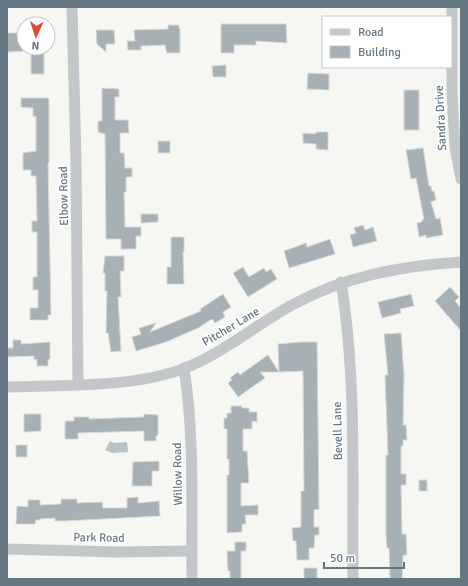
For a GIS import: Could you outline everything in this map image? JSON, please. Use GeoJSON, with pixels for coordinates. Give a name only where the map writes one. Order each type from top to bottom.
{"type":"FeatureCollection","features":[{"type":"Feature","properties":{"kind":"street","name":"Elbow Road"},"geometry":{"type":"LineString","coordinates":[[72,7],[78,384]]}},
{"type":"Feature","properties":{"kind":"street","name":"Sandra Drive"},"geometry":{"type":"LineString","coordinates":[[452,7],[452,91],[455,147],[461,179]]}},
{"type":"Feature","properties":{"kind":"street","name":"Pitcher Lane"},"geometry":{"type":"LineString","coordinates":[[7,387],[126,381],[155,376],[184,368],[212,355],[291,306],[341,282],[404,267],[461,262]]}},
{"type":"Feature","properties":{"kind":"street","name":"Bevell Lane"},"geometry":{"type":"LineString","coordinates":[[341,282],[346,310],[351,389],[353,579]]}},
{"type":"Feature","properties":{"kind":"street","name":"Willow Road"},"geometry":{"type":"LineString","coordinates":[[184,368],[189,396],[192,482],[192,579]]}},
{"type":"Feature","properties":{"kind":"street","name":"Park Road"},"geometry":{"type":"LineString","coordinates":[[7,549],[116,552],[192,551]]}},
{"type":"Feature","properties":{"kind":"shaded area"},"geometry":{"type":"Polygon","coordinates":[[[110,441],[114,443],[127,442],[128,452],[112,453],[105,450],[110,441]]]}},
{"type":"Feature","properties":{"kind":"building"},"geometry":{"type":"Polygon","coordinates":[[[221,24],[286,24],[287,43],[256,41],[256,45],[234,45],[234,53],[221,53],[221,24]]]}},
{"type":"Feature","properties":{"kind":"building"},"geometry":{"type":"Polygon","coordinates":[[[168,25],[179,25],[180,53],[167,53],[165,45],[141,46],[141,50],[128,50],[127,41],[135,41],[134,30],[168,29],[168,25]]]}},
{"type":"Feature","properties":{"kind":"building"},"geometry":{"type":"Polygon","coordinates":[[[96,30],[114,30],[115,44],[106,44],[106,52],[97,44],[96,30]]]}},
{"type":"Feature","properties":{"kind":"building"},"geometry":{"type":"Polygon","coordinates":[[[7,33],[16,33],[16,51],[7,52],[7,33]]]}},
{"type":"Feature","properties":{"kind":"building"},"geometry":{"type":"Polygon","coordinates":[[[31,56],[44,56],[44,74],[31,74],[31,56]]]}},
{"type":"Feature","properties":{"kind":"building"},"geometry":{"type":"Polygon","coordinates":[[[226,65],[226,77],[213,77],[212,66],[226,65]]]}},
{"type":"Feature","properties":{"kind":"building"},"geometry":{"type":"Polygon","coordinates":[[[308,73],[329,74],[329,90],[307,89],[308,73]]]}},
{"type":"Feature","properties":{"kind":"building"},"geometry":{"type":"Polygon","coordinates":[[[102,88],[119,89],[119,97],[115,97],[115,120],[128,120],[129,133],[120,133],[120,153],[124,153],[125,168],[132,168],[132,177],[126,177],[126,192],[124,192],[125,227],[141,227],[141,236],[136,236],[136,249],[121,249],[121,239],[106,239],[105,134],[98,132],[98,121],[102,121],[102,88]]]}},
{"type":"Feature","properties":{"kind":"building"},"geometry":{"type":"Polygon","coordinates":[[[404,90],[419,90],[419,130],[404,130],[404,90]]]}},
{"type":"Feature","properties":{"kind":"building"},"geometry":{"type":"Polygon","coordinates":[[[21,98],[48,98],[49,100],[48,163],[51,315],[48,315],[48,320],[30,320],[30,308],[38,308],[38,290],[33,290],[33,277],[37,277],[37,232],[32,232],[32,221],[37,221],[36,176],[31,176],[31,170],[23,170],[23,153],[36,151],[36,116],[33,117],[33,108],[21,107],[21,98]]]}},
{"type":"Feature","properties":{"kind":"building"},"geometry":{"type":"Polygon","coordinates":[[[316,132],[328,132],[328,150],[316,149],[316,144],[303,143],[303,133],[316,134],[316,132]]]}},
{"type":"Feature","properties":{"kind":"building"},"geometry":{"type":"Polygon","coordinates":[[[158,141],[170,141],[170,153],[158,153],[158,141]]]}},
{"type":"Feature","properties":{"kind":"building"},"geometry":{"type":"Polygon","coordinates":[[[423,148],[429,186],[431,186],[432,191],[434,191],[436,200],[431,202],[436,219],[440,218],[443,235],[426,238],[426,235],[419,237],[417,223],[422,222],[424,219],[416,178],[411,179],[406,150],[423,148]]]}},
{"type":"Feature","properties":{"kind":"building"},"geometry":{"type":"Polygon","coordinates":[[[141,214],[158,214],[158,222],[141,223],[141,214]]]}},
{"type":"Feature","properties":{"kind":"building"},"geometry":{"type":"Polygon","coordinates":[[[363,225],[365,230],[373,227],[377,241],[353,247],[350,235],[356,233],[354,228],[363,225]]]}},
{"type":"Feature","properties":{"kind":"building"},"geometry":{"type":"Polygon","coordinates":[[[171,237],[184,237],[184,284],[167,284],[167,267],[171,267],[171,237]]]}},
{"type":"Feature","properties":{"kind":"building"},"geometry":{"type":"Polygon","coordinates":[[[330,239],[335,254],[289,268],[284,251],[306,243],[307,247],[330,239]]]}},
{"type":"Feature","properties":{"kind":"building"},"geometry":{"type":"Polygon","coordinates":[[[105,256],[124,256],[124,271],[120,271],[121,297],[118,297],[121,351],[111,352],[108,333],[106,333],[107,291],[105,291],[105,273],[103,273],[105,256]]]}},
{"type":"Feature","properties":{"kind":"building"},"geometry":{"type":"Polygon","coordinates":[[[243,267],[249,277],[264,268],[266,272],[271,269],[277,279],[248,297],[233,273],[243,267]]]}},
{"type":"Feature","properties":{"kind":"building"},"geometry":{"type":"Polygon","coordinates":[[[450,287],[459,297],[455,301],[461,308],[461,331],[435,301],[450,287]]]}},
{"type":"Feature","properties":{"kind":"building"},"geometry":{"type":"Polygon","coordinates":[[[223,294],[231,307],[223,312],[225,317],[215,323],[212,319],[198,328],[166,342],[136,351],[132,337],[141,334],[139,328],[156,323],[150,332],[201,311],[200,309],[223,294]]]}},
{"type":"Feature","properties":{"kind":"building"},"geometry":{"type":"Polygon","coordinates":[[[411,294],[414,306],[400,309],[401,313],[382,318],[378,302],[411,294]]]}},
{"type":"Feature","properties":{"kind":"building"},"geometry":{"type":"Polygon","coordinates":[[[401,333],[404,375],[403,425],[406,425],[407,440],[403,440],[403,446],[401,446],[401,474],[406,474],[406,485],[401,485],[402,534],[406,534],[407,555],[403,555],[402,579],[390,579],[389,548],[387,548],[386,533],[386,455],[388,455],[385,375],[388,375],[384,334],[401,333]]]}},
{"type":"Feature","properties":{"kind":"building"},"geometry":{"type":"Polygon","coordinates":[[[13,340],[21,340],[21,344],[50,342],[50,359],[48,360],[48,366],[37,366],[37,359],[34,360],[34,356],[7,357],[7,348],[13,348],[13,340]]]}},
{"type":"Feature","properties":{"kind":"building"},"geometry":{"type":"Polygon","coordinates":[[[317,342],[319,509],[314,510],[314,527],[319,527],[319,535],[315,535],[314,548],[309,548],[309,560],[297,560],[296,541],[293,541],[292,528],[301,527],[301,491],[304,491],[303,371],[279,372],[278,344],[317,342]]]}},
{"type":"Feature","properties":{"kind":"building"},"geometry":{"type":"Polygon","coordinates":[[[268,355],[279,372],[260,372],[265,378],[238,397],[228,383],[232,380],[230,378],[238,372],[240,375],[268,355]]]}},
{"type":"Feature","properties":{"kind":"building"},"geometry":{"type":"Polygon","coordinates":[[[231,406],[242,406],[242,408],[249,408],[249,412],[257,412],[257,422],[252,421],[252,429],[243,429],[243,451],[247,451],[249,483],[241,483],[241,506],[258,505],[258,515],[245,515],[246,524],[242,524],[242,532],[227,533],[227,475],[229,475],[229,459],[227,459],[227,429],[224,429],[224,418],[227,418],[227,413],[231,413],[231,406]]]}},
{"type":"Feature","properties":{"kind":"building"},"geometry":{"type":"Polygon","coordinates":[[[24,414],[41,414],[41,431],[24,432],[24,414]]]}},
{"type":"Feature","properties":{"kind":"building"},"geometry":{"type":"Polygon","coordinates":[[[144,414],[158,415],[158,435],[156,436],[156,441],[144,441],[144,431],[78,433],[78,439],[65,439],[65,421],[74,421],[74,417],[89,417],[89,419],[144,417],[144,414]]]}},
{"type":"Feature","properties":{"kind":"building"},"geometry":{"type":"Polygon","coordinates":[[[16,445],[27,445],[27,457],[16,457],[16,445]]]}},
{"type":"Feature","properties":{"kind":"building"},"geometry":{"type":"Polygon","coordinates":[[[159,461],[159,471],[152,471],[152,486],[132,486],[133,462],[159,461]]]}},
{"type":"Feature","properties":{"kind":"building"},"geometry":{"type":"Polygon","coordinates":[[[419,480],[427,480],[427,491],[419,491],[419,480]]]}},
{"type":"Feature","properties":{"kind":"building"},"geometry":{"type":"Polygon","coordinates":[[[138,497],[138,503],[159,501],[160,516],[64,521],[55,521],[55,518],[36,520],[35,524],[16,524],[17,506],[28,507],[28,500],[40,500],[40,505],[61,504],[61,499],[77,499],[77,503],[102,502],[103,508],[127,508],[127,498],[138,497]]]}},
{"type":"Feature","properties":{"kind":"building"},"geometry":{"type":"Polygon","coordinates":[[[235,542],[246,542],[246,551],[241,551],[241,579],[230,579],[230,571],[228,571],[227,551],[235,551],[235,542]]]}},
{"type":"Feature","properties":{"kind":"building"},"geometry":{"type":"Polygon","coordinates":[[[304,568],[317,568],[317,579],[304,579],[304,568]]]}}]}
